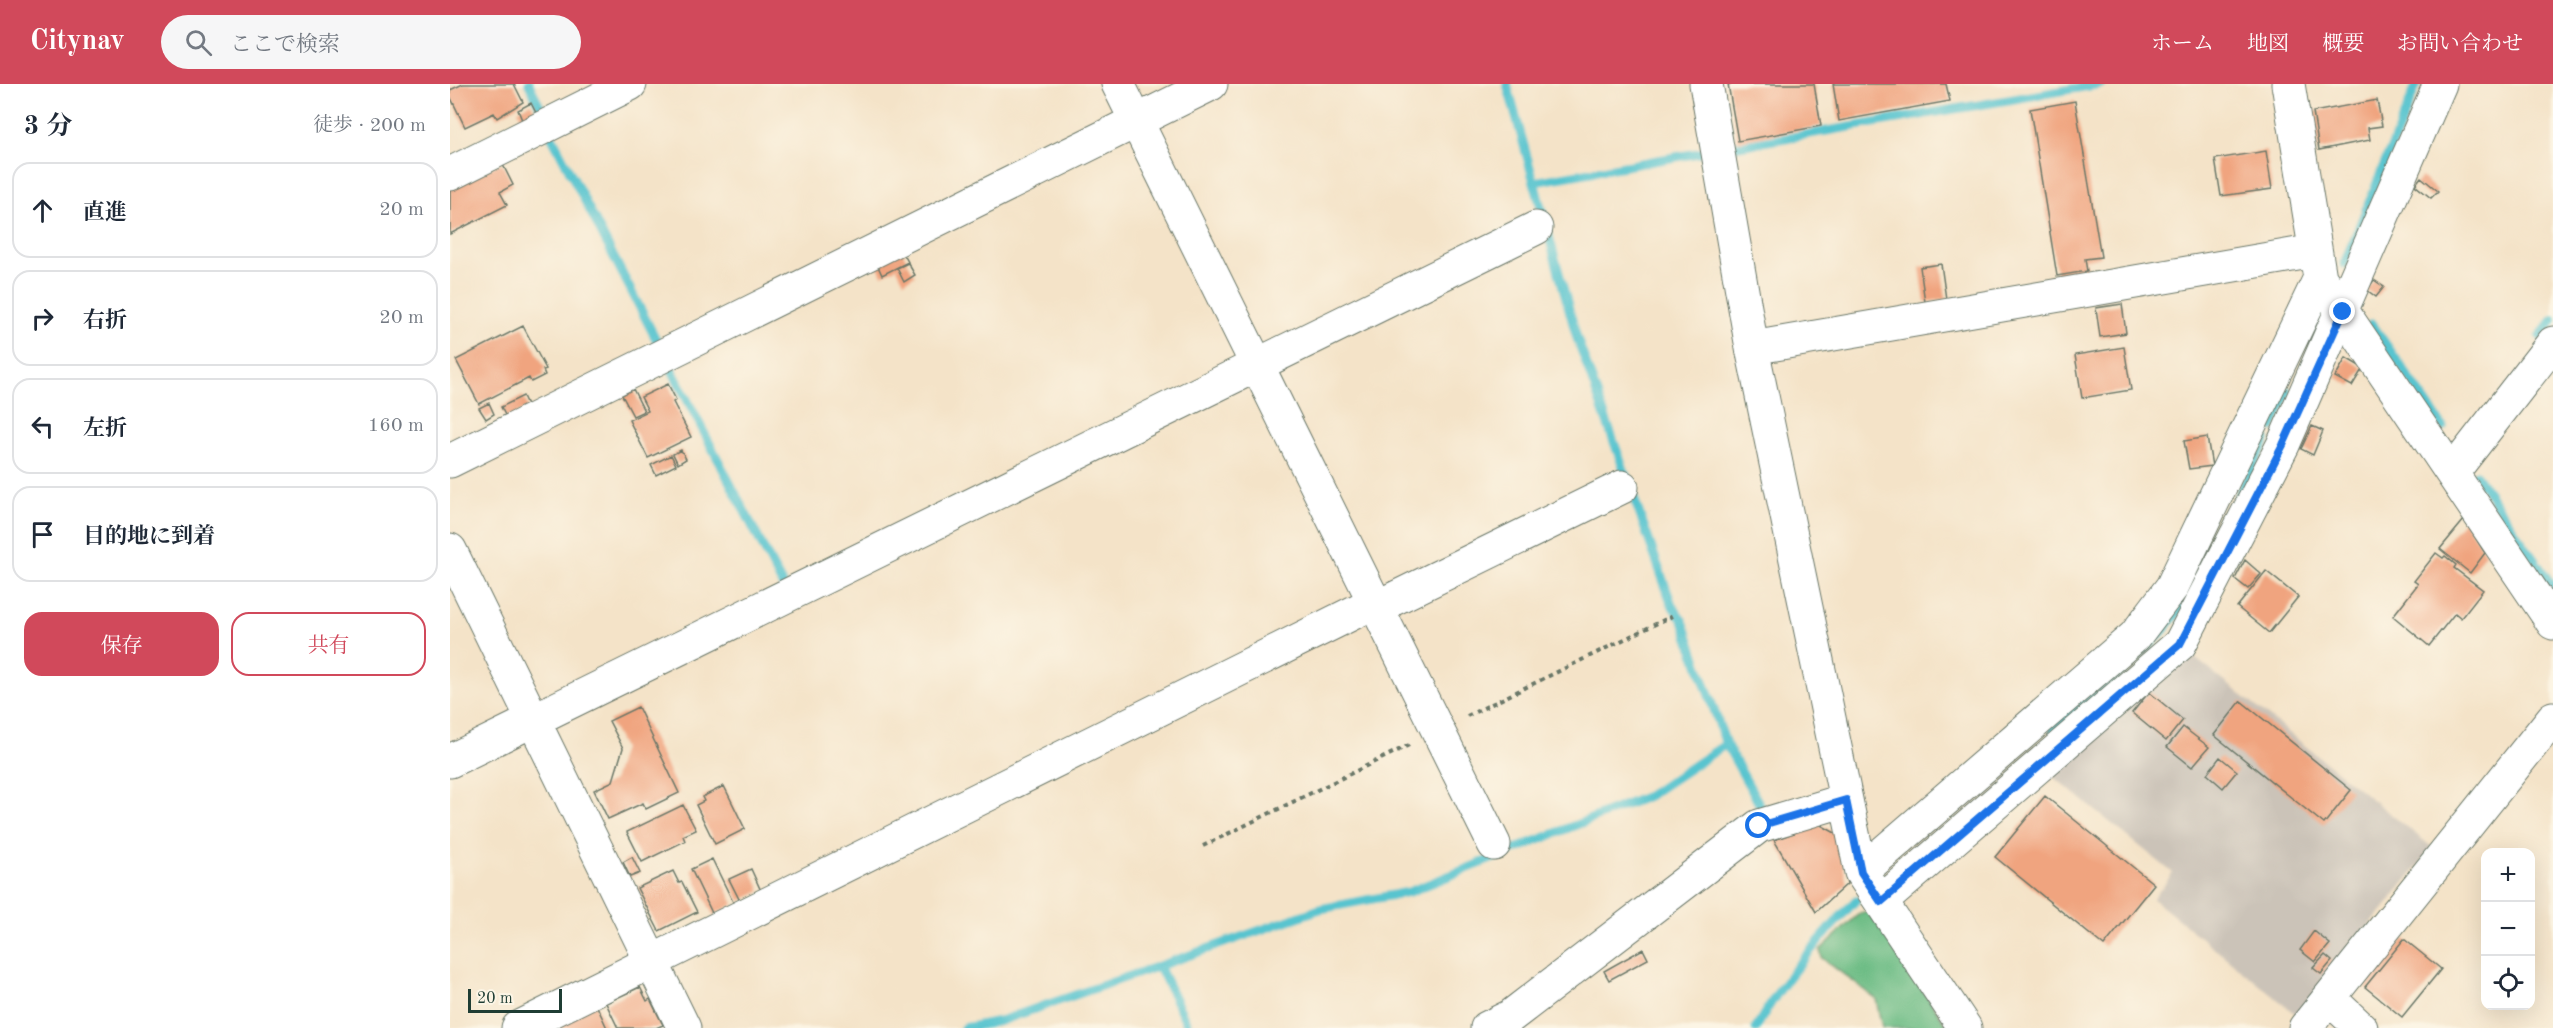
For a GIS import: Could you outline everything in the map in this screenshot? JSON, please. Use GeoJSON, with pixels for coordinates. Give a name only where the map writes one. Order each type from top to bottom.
{"type":"FeatureCollection","features":[{"type":"Feature","properties":{"kind":"street"},"geometry":{"type":"LineString","coordinates":[[450,174],[630,84]]}},
{"type":"Feature","properties":{"kind":"street"},"geometry":{"type":"LineString","coordinates":[[1118,84],[1494,844]]}},
{"type":"Feature","properties":{"kind":"street"},"geometry":{"type":"LineString","coordinates":[[450,461],[1211,84]]}},
{"type":"Feature","properties":{"kind":"street"},"geometry":{"type":"LineString","coordinates":[[1706,84],[1752,348],[1861,872],[1965,1028]]}},
{"type":"Feature","properties":{"kind":"street"},"geometry":{"type":"LineString","coordinates":[[2288,84],[2318,264],[2343,312],[2553,622]]}},
{"type":"Feature","properties":{"kind":"street"},"geometry":{"type":"LineString","coordinates":[[1881,902],[2180,644],[2283,445],[2343,312],[2440,84]]}},
{"type":"Feature","properties":{"kind":"street"},"geometry":{"type":"LineString","coordinates":[[450,760],[1536,228]]}},
{"type":"Feature","properties":{"kind":"street"},"geometry":{"type":"LineString","coordinates":[[1752,348],[2318,264]]}},
{"type":"Feature","properties":{"kind":"street"},"geometry":{"type":"LineString","coordinates":[[1861,872],[2135,636],[2172,586],[2318,264]]}},
{"type":"Feature","properties":{"kind":"street"},"geometry":{"type":"LineString","coordinates":[[2452,473],[2553,343]]}},
{"type":"Feature","properties":{"kind":"street"},"geometry":{"type":"LineString","coordinates":[[518,1028],[1376,605],[1622,488]]}},
{"type":"Feature","properties":{"kind":"street"},"geometry":{"type":"LineString","coordinates":[[450,549],[684,1028]]}},
{"type":"Feature","properties":{"kind":"street"},"geometry":{"type":"LineString","coordinates":[[2305,1028],[2553,718]]}},
{"type":"Feature","properties":{"kind":"street"},"geometry":{"type":"LineString","coordinates":[[1505,1024],[1759,826],[1846,800]]}},
{"type":"Feature","properties":{"kind":"street"},"geometry":{"type":"LineString","coordinates":[[2329,998],[2361,1028]]}},
{"type":"Feature","properties":{"kind":"shaded area"},"geometry":{"type":"Polygon","coordinates":[[[2190,654],[2433,848],[2297,1015],[2153,899],[2173,873],[2050,774],[2190,654]]]}},
{"type":"Feature","properties":{"kind":"green space"},"geometry":{"type":"Polygon","coordinates":[[[1868,911],[1949,1028],[1882,1028],[1876,999],[1822,958],[1820,950],[1860,913],[1868,911]]]}},
{"type":"Feature","properties":{"kind":"building"},"geometry":{"type":"Polygon","coordinates":[[[463,84],[514,84],[523,102],[497,118],[494,113],[465,127],[450,96],[450,90],[463,84]]]}},
{"type":"Feature","properties":{"kind":"building"},"geometry":{"type":"Polygon","coordinates":[[[1728,84],[1814,84],[1821,126],[1738,141],[1728,84]]]}},
{"type":"Feature","properties":{"kind":"building"},"geometry":{"type":"Polygon","coordinates":[[[1833,84],[1946,84],[1950,101],[1839,121],[1833,84]]]}},
{"type":"Feature","properties":{"kind":"building"},"geometry":{"type":"Polygon","coordinates":[[[2377,100],[2382,126],[2368,128],[2370,140],[2319,150],[2313,112],[2377,100]]]}},
{"type":"Feature","properties":{"kind":"building"},"geometry":{"type":"Polygon","coordinates":[[[2075,101],[2101,257],[2085,259],[2087,271],[2057,276],[2030,109],[2075,101]]]}},
{"type":"Feature","properties":{"kind":"building"},"geometry":{"type":"Polygon","coordinates":[[[531,103],[536,113],[522,120],[518,110],[531,103]]]}},
{"type":"Feature","properties":{"kind":"building"},"geometry":{"type":"Polygon","coordinates":[[[2266,151],[2272,189],[2221,196],[2215,159],[2266,151]]]}},
{"type":"Feature","properties":{"kind":"building"},"geometry":{"type":"Polygon","coordinates":[[[502,163],[513,185],[500,192],[507,205],[450,234],[450,187],[502,163]]]}},
{"type":"Feature","properties":{"kind":"building"},"geometry":{"type":"Polygon","coordinates":[[[2421,177],[2438,191],[2431,198],[2415,185],[2421,177]]]}},
{"type":"Feature","properties":{"kind":"building"},"geometry":{"type":"Polygon","coordinates":[[[902,251],[908,262],[882,275],[877,264],[902,251]]]}},
{"type":"Feature","properties":{"kind":"building"},"geometry":{"type":"Polygon","coordinates":[[[908,263],[915,275],[904,282],[897,268],[908,263]]]}},
{"type":"Feature","properties":{"kind":"building"},"geometry":{"type":"Polygon","coordinates":[[[1941,264],[1946,299],[1925,302],[1920,267],[1941,264]]]}},
{"type":"Feature","properties":{"kind":"building"},"geometry":{"type":"Polygon","coordinates":[[[2374,280],[2384,287],[2376,297],[2367,290],[2374,280]]]}},
{"type":"Feature","properties":{"kind":"building"},"geometry":{"type":"Polygon","coordinates":[[[2122,304],[2126,333],[2100,337],[2096,308],[2122,304]]]}},
{"type":"Feature","properties":{"kind":"building"},"geometry":{"type":"Polygon","coordinates":[[[523,326],[546,369],[543,370],[545,375],[531,382],[529,378],[479,404],[456,360],[523,326]]]}},
{"type":"Feature","properties":{"kind":"building"},"geometry":{"type":"Polygon","coordinates":[[[2124,347],[2131,390],[2082,398],[2075,355],[2124,347]]]}},
{"type":"Feature","properties":{"kind":"building"},"geometry":{"type":"Polygon","coordinates":[[[2346,358],[2363,368],[2352,386],[2335,377],[2346,358]]]}},
{"type":"Feature","properties":{"kind":"building"},"geometry":{"type":"Polygon","coordinates":[[[668,384],[676,400],[673,402],[691,437],[648,458],[629,420],[648,411],[641,397],[668,384]]]}},
{"type":"Feature","properties":{"kind":"building"},"geometry":{"type":"Polygon","coordinates":[[[633,389],[644,411],[633,416],[622,395],[633,389]]]}},
{"type":"Feature","properties":{"kind":"building"},"geometry":{"type":"Polygon","coordinates":[[[523,396],[528,407],[507,419],[501,407],[523,396]]]}},
{"type":"Feature","properties":{"kind":"building"},"geometry":{"type":"Polygon","coordinates":[[[489,403],[494,414],[486,419],[479,408],[489,403]]]}},
{"type":"Feature","properties":{"kind":"building"},"geometry":{"type":"Polygon","coordinates":[[[2312,426],[2323,431],[2313,455],[2301,449],[2312,426]]]}},
{"type":"Feature","properties":{"kind":"building"},"geometry":{"type":"Polygon","coordinates":[[[2207,437],[2212,466],[2189,469],[2184,441],[2207,437]]]}},
{"type":"Feature","properties":{"kind":"building"},"geometry":{"type":"Polygon","coordinates":[[[681,450],[686,459],[678,464],[673,454],[681,450]]]}},
{"type":"Feature","properties":{"kind":"building"},"geometry":{"type":"Polygon","coordinates":[[[671,455],[676,465],[656,475],[651,465],[671,455]]]}},
{"type":"Feature","properties":{"kind":"building"},"geometry":{"type":"Polygon","coordinates":[[[2464,520],[2485,553],[2470,573],[2440,549],[2464,520]]]}},
{"type":"Feature","properties":{"kind":"building"},"geometry":{"type":"Polygon","coordinates":[[[2436,553],[2443,558],[2445,556],[2456,565],[2454,568],[2483,590],[2461,618],[2455,613],[2429,646],[2393,616],[2418,584],[2414,581],[2436,553]]]}},
{"type":"Feature","properties":{"kind":"building"},"geometry":{"type":"Polygon","coordinates":[[[2245,560],[2261,574],[2248,589],[2235,579],[2245,560]]]}},
{"type":"Feature","properties":{"kind":"building"},"geometry":{"type":"Polygon","coordinates":[[[2266,571],[2298,597],[2269,633],[2237,607],[2266,571]]]}},
{"type":"Feature","properties":{"kind":"building"},"geometry":{"type":"Polygon","coordinates":[[[2149,692],[2183,720],[2166,741],[2132,713],[2149,692]]]}},
{"type":"Feature","properties":{"kind":"building"},"geometry":{"type":"Polygon","coordinates":[[[2241,701],[2351,790],[2324,824],[2214,735],[2241,701]]]}},
{"type":"Feature","properties":{"kind":"building"},"geometry":{"type":"Polygon","coordinates":[[[638,707],[679,793],[646,809],[643,803],[608,819],[594,790],[613,781],[623,748],[609,721],[638,707]]]}},
{"type":"Feature","properties":{"kind":"building"},"geometry":{"type":"Polygon","coordinates":[[[2183,727],[2209,747],[2192,767],[2167,747],[2183,727]]]}},
{"type":"Feature","properties":{"kind":"building"},"geometry":{"type":"Polygon","coordinates":[[[2220,757],[2237,771],[2223,788],[2207,774],[2220,757]]]}},
{"type":"Feature","properties":{"kind":"building"},"geometry":{"type":"Polygon","coordinates":[[[724,786],[745,829],[715,844],[696,805],[704,801],[702,797],[724,786]]]}},
{"type":"Feature","properties":{"kind":"building"},"geometry":{"type":"Polygon","coordinates":[[[2045,796],[2154,884],[2104,946],[1995,857],[2045,796]]]}},
{"type":"Feature","properties":{"kind":"building"},"geometry":{"type":"Polygon","coordinates":[[[683,805],[696,830],[683,836],[685,841],[642,862],[627,832],[683,805]]]}},
{"type":"Feature","properties":{"kind":"building"},"geometry":{"type":"Polygon","coordinates":[[[1819,824],[1837,834],[1847,884],[1816,912],[1774,840],[1819,824]]]}},
{"type":"Feature","properties":{"kind":"building"},"geometry":{"type":"Polygon","coordinates":[[[632,857],[640,873],[630,877],[623,862],[632,857]]]}},
{"type":"Feature","properties":{"kind":"building"},"geometry":{"type":"Polygon","coordinates":[[[712,859],[734,904],[713,915],[691,869],[712,859]]]}},
{"type":"Feature","properties":{"kind":"building"},"geometry":{"type":"Polygon","coordinates":[[[751,869],[761,891],[740,901],[729,879],[751,869]]]}},
{"type":"Feature","properties":{"kind":"building"},"geometry":{"type":"Polygon","coordinates":[[[673,871],[679,883],[682,882],[697,912],[659,931],[637,888],[673,871]]]}},
{"type":"Feature","properties":{"kind":"building"},"geometry":{"type":"Polygon","coordinates":[[[2314,931],[2330,944],[2315,962],[2300,950],[2314,931]]]}},
{"type":"Feature","properties":{"kind":"building"},"geometry":{"type":"Polygon","coordinates":[[[2404,939],[2441,969],[2402,1017],[2365,987],[2404,939]]]}},
{"type":"Feature","properties":{"kind":"building"},"geometry":{"type":"Polygon","coordinates":[[[1643,949],[1648,959],[1609,980],[1604,971],[1643,949]]]}},
{"type":"Feature","properties":{"kind":"building"},"geometry":{"type":"Polygon","coordinates":[[[2325,955],[2332,961],[2321,974],[2313,968],[2325,955]]]}},
{"type":"Feature","properties":{"kind":"building"},"geometry":{"type":"Polygon","coordinates":[[[640,987],[647,1001],[650,999],[663,1025],[656,1028],[618,1028],[606,1003],[640,987]]]}},
{"type":"Feature","properties":{"kind":"building"},"geometry":{"type":"Polygon","coordinates":[[[595,1002],[607,1028],[549,1028],[595,1002]]]}},
{"type":"Feature","properties":{"kind":"waterway"},"geometry":{"type":"LineString","coordinates":[[529,84],[545,116]]}},
{"type":"Feature","properties":{"kind":"waterway"},"geometry":{"type":"LineString","coordinates":[[1507,84],[1577,338],[1672,605],[1683,621],[1726,744]]}},
{"type":"Feature","properties":{"kind":"waterway"},"geometry":{"type":"LineString","coordinates":[[1733,147],[2101,84]]}},
{"type":"Feature","properties":{"kind":"waterway"},"geometry":{"type":"LineString","coordinates":[[2344,264],[2417,84]]}},
{"type":"Feature","properties":{"kind":"waterway"},"geometry":{"type":"LineString","coordinates":[[551,135],[659,345]]}},
{"type":"Feature","properties":{"kind":"waterway"},"geometry":{"type":"LineString","coordinates":[[1534,182],[1704,152]]}},
{"type":"Feature","properties":{"kind":"waterway"},"geometry":{"type":"LineString","coordinates":[[2540,336],[2553,320]]}},
{"type":"Feature","properties":{"kind":"waterway"},"geometry":{"type":"LineString","coordinates":[[2372,324],[2443,427]]}},
{"type":"Feature","properties":{"kind":"waterway"},"geometry":{"type":"LineString","coordinates":[[671,368],[783,586]]}},
{"type":"Feature","properties":{"kind":"waterway"},"geometry":{"type":"LineString","coordinates":[[2272,427],[2288,391]]}},
{"type":"Feature","properties":{"kind":"waterway"},"geometry":{"type":"LineString","coordinates":[[2238,496],[2266,440]]}},
{"type":"Feature","properties":{"kind":"waterway"},"geometry":{"type":"LineString","coordinates":[[2476,475],[2553,587]]}},
{"type":"Feature","properties":{"kind":"waterway"},"geometry":{"type":"LineString","coordinates":[[2053,729],[2141,654],[2157,638],[2185,602]]}},
{"type":"Feature","properties":{"kind":"waterway"},"geometry":{"type":"LineString","coordinates":[[1159,966],[1320,909],[1409,892],[1648,796],[1726,744],[1762,809]]}},
{"type":"Feature","properties":{"kind":"waterway"},"geometry":{"type":"LineString","coordinates":[[1756,1028],[1789,977],[1856,900]]}},
{"type":"Feature","properties":{"kind":"waterway"},"geometry":{"type":"LineString","coordinates":[[964,1028],[1000,1021],[1159,966],[1189,1028]]}},
{"type":"Feature","properties":{"kind":"route"},"geometry":{"type":"LineString","coordinates":[[1759,826],[1846,800],[1861,872],[1881,902],[2180,644],[2283,445],[2343,312]]}}]}
